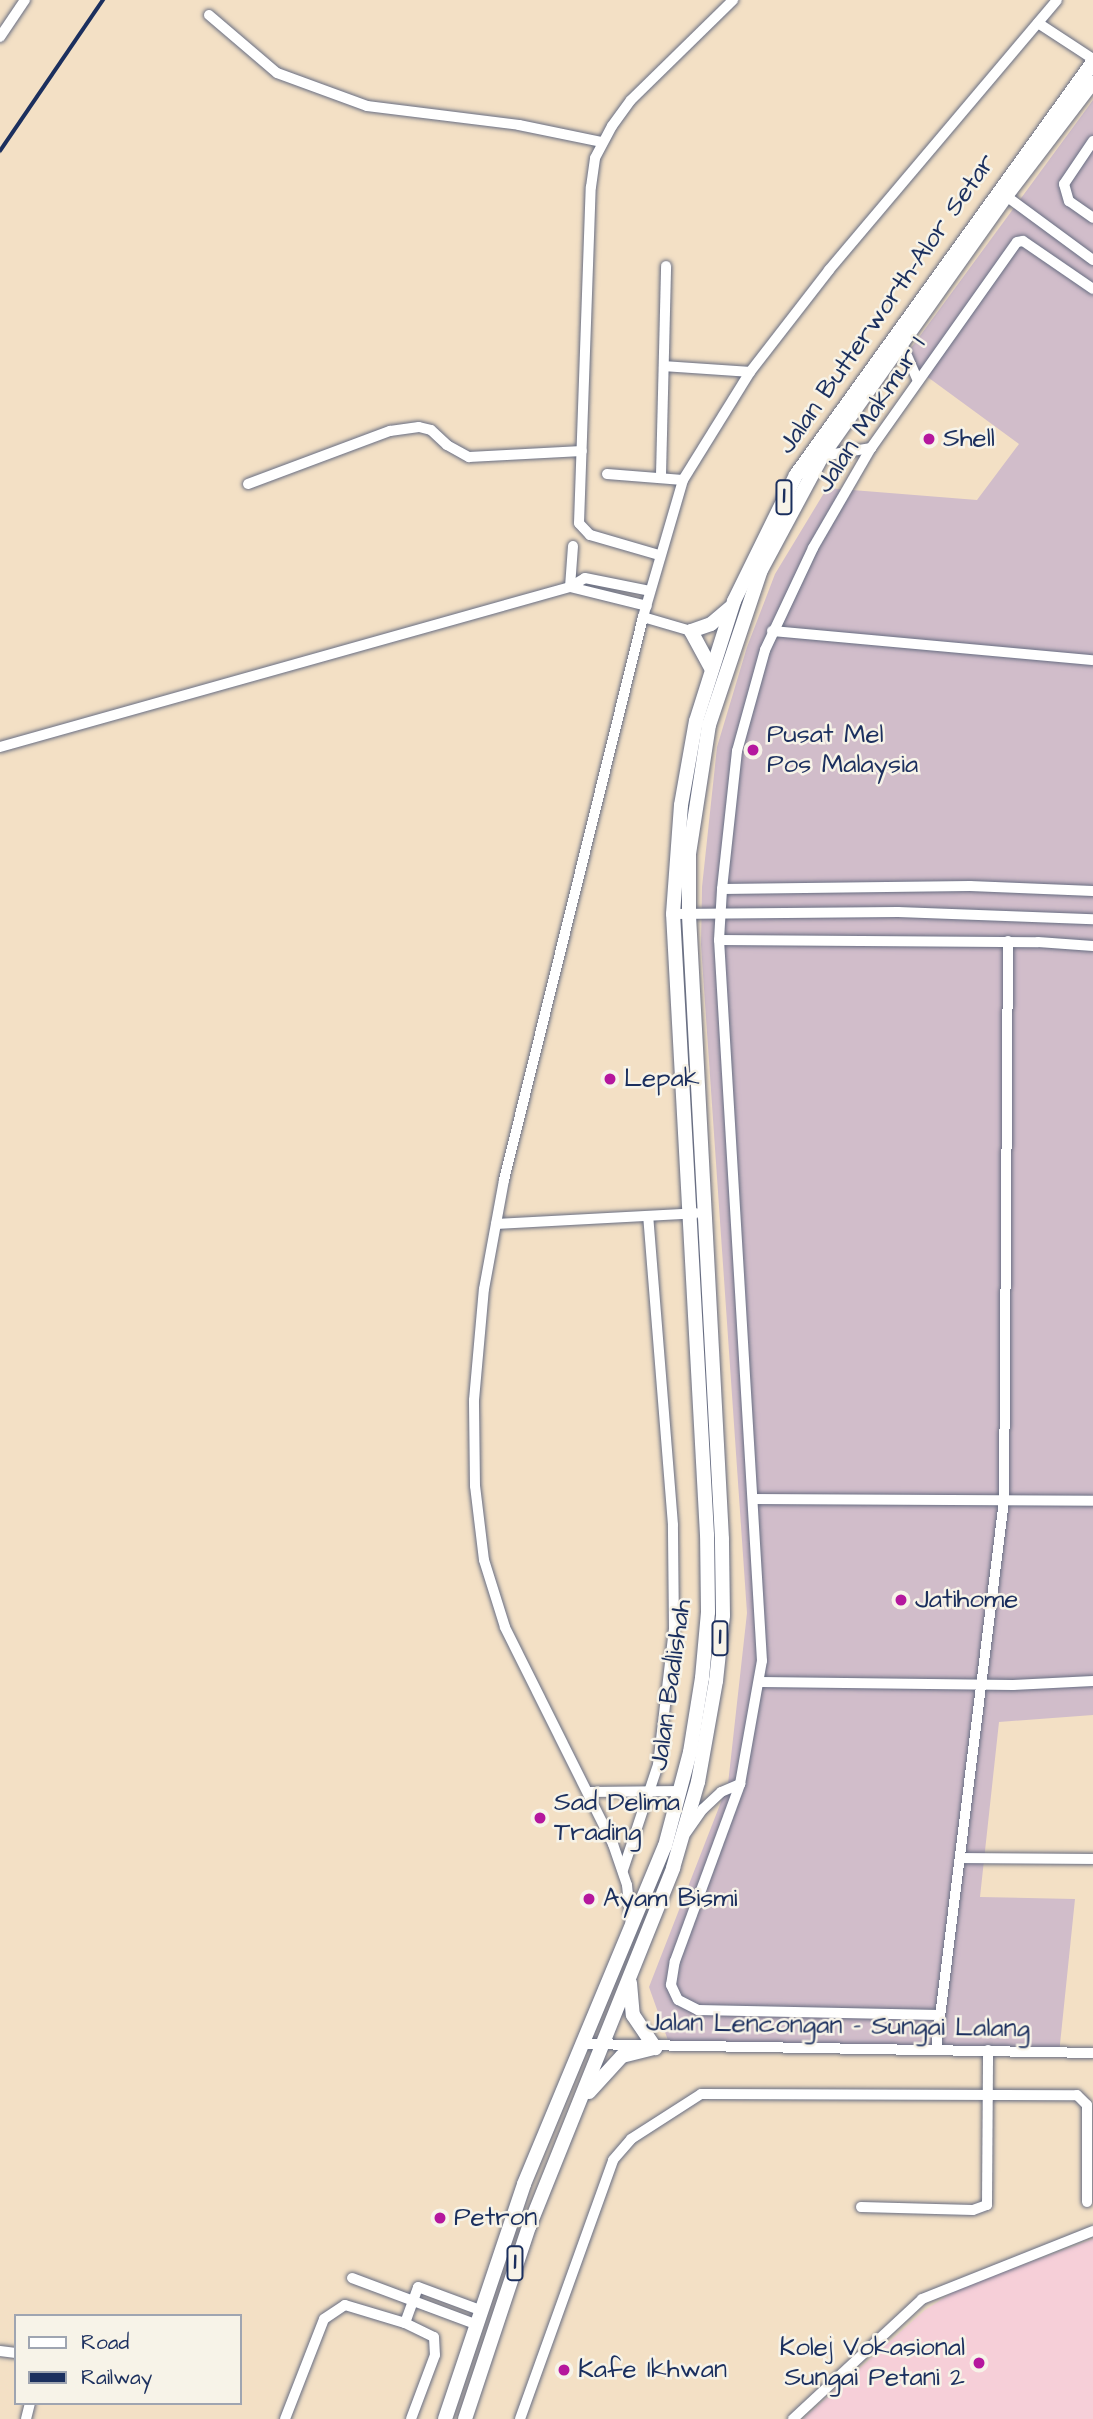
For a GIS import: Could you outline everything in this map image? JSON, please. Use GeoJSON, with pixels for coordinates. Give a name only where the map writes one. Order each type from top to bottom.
{"type":"FeatureCollection","features":[{"type":"Feature","properties":{"kind":"main road","name":"Jalan Butterworth-Alor Setar"},"geometry":{"type":"LineString","coordinates":[[690,915],[691,842],[709,724],[761,570],[822,456],[902,344],[1093,61]]}},
{"type":"Feature","properties":{"kind":"main road","name":"Jalan Butterworth-Alor Setar"},"geometry":{"type":"LineString","coordinates":[[673,914],[689,750],[731,607],[770,523],[821,435],[1002,193],[1093,82]]}},
{"type":"Feature","properties":{"kind":"main road"},"geometry":{"type":"LineString","coordinates":[[711,668],[691,631],[711,624],[731,607]]}},
{"type":"Feature","properties":{"kind":"main road","name":"Jalan Badlishah"},"geometry":{"type":"LineString","coordinates":[[445,2419],[524,2184],[632,1931],[681,1791],[702,1678],[708,1612],[673,914]]}},
{"type":"Feature","properties":{"kind":"main road","name":"Jalan Badlishah"},"geometry":{"type":"LineString","coordinates":[[465,2419],[500,2304],[630,1978],[682,1839],[706,1744],[723,1615],[690,915]]}},
{"type":"Feature","properties":{"kind":"main road"},"geometry":{"type":"LineString","coordinates":[[575,2111],[622,2056],[655,2048],[633,2015],[630,1978]]}},
{"type":"Feature","properties":{"kind":"street"},"geometry":{"type":"LineString","coordinates":[[0,37],[25,0]]}},
{"type":"Feature","properties":{"kind":"street"},"geometry":{"type":"LineString","coordinates":[[659,555],[610,543],[581,527],[591,187],[602,142],[631,100],[733,0]]}},
{"type":"Feature","properties":{"kind":"street"},"geometry":{"type":"LineString","coordinates":[[632,1931],[623,1870],[589,1792],[505,1627],[484,1560],[475,1486],[474,1400],[484,1289],[496,1224],[659,555],[683,480],[750,372],[830,270],[1057,0]]}},
{"type":"Feature","properties":{"kind":"street"},"geometry":{"type":"LineString","coordinates":[[209,15],[277,73],[367,106],[519,125],[602,142]]}},
{"type":"Feature","properties":{"kind":"street"},"geometry":{"type":"LineString","coordinates":[[1038,23],[1093,61]]}},
{"type":"Feature","properties":{"kind":"street"},"geometry":{"type":"LineString","coordinates":[[1093,141],[1064,184],[1069,201],[1093,218]]}},
{"type":"Feature","properties":{"kind":"street"},"geometry":{"type":"LineString","coordinates":[[1002,193],[1093,260]]}},
{"type":"Feature","properties":{"kind":"street"},"geometry":{"type":"LineString","coordinates":[[1043,225],[1030,246],[1093,289]]}},
{"type":"Feature","properties":{"kind":"street","name":"Jalan Makmur 1"},"geometry":{"type":"LineString","coordinates":[[939,2015],[698,2010],[674,1996],[671,1979],[675,1961],[740,1784],[761,1682],[756,1499],[719,940],[720,915],[737,751],[772,631],[871,448],[1017,243],[1030,246]]}},
{"type":"Feature","properties":{"kind":"street"},"geometry":{"type":"LineString","coordinates":[[661,475],[666,266]]}},
{"type":"Feature","properties":{"kind":"street"},"geometry":{"type":"LineString","coordinates":[[902,344],[918,381]]}},
{"type":"Feature","properties":{"kind":"street"},"geometry":{"type":"LineString","coordinates":[[664,366],[750,372]]}},
{"type":"Feature","properties":{"kind":"street"},"geometry":{"type":"LineString","coordinates":[[248,484],[377,435],[410,428],[431,430],[447,445],[469,457],[582,451]]}},
{"type":"Feature","properties":{"kind":"street"},"geometry":{"type":"LineString","coordinates":[[822,456],[871,448]]}},
{"type":"Feature","properties":{"kind":"street"},"geometry":{"type":"LineString","coordinates":[[607,474],[661,475],[683,480]]}},
{"type":"Feature","properties":{"kind":"street"},"geometry":{"type":"LineString","coordinates":[[570,587],[573,546]]}},
{"type":"Feature","properties":{"kind":"street"},"geometry":{"type":"LineString","coordinates":[[0,747],[570,587],[591,578],[650,591]]}},
{"type":"Feature","properties":{"kind":"street"},"geometry":{"type":"LineString","coordinates":[[570,587],[645,612],[691,631]]}},
{"type":"Feature","properties":{"kind":"street"},"geometry":{"type":"LineString","coordinates":[[772,631],[1093,660]]}},
{"type":"Feature","properties":{"kind":"street"},"geometry":{"type":"LineString","coordinates":[[722,889],[970,886],[1093,891]]}},
{"type":"Feature","properties":{"kind":"street"},"geometry":{"type":"LineString","coordinates":[[673,914],[898,912],[1093,919]]}},
{"type":"Feature","properties":{"kind":"street"},"geometry":{"type":"LineString","coordinates":[[719,940],[1008,941],[1093,946]]}},
{"type":"Feature","properties":{"kind":"street"},"geometry":{"type":"LineString","coordinates":[[936,2049],[1004,1501],[1008,941]]}},
{"type":"Feature","properties":{"kind":"street"},"geometry":{"type":"LineString","coordinates":[[496,1224],[705,1212]]}},
{"type":"Feature","properties":{"kind":"street"},"geometry":{"type":"LineString","coordinates":[[623,1870],[660,1755],[668,1694],[675,1579],[648,1216]]}},
{"type":"Feature","properties":{"kind":"street"},"geometry":{"type":"LineString","coordinates":[[756,1499],[1093,1501]]}},
{"type":"Feature","properties":{"kind":"street"},"geometry":{"type":"LineString","coordinates":[[761,1682],[982,1684],[1093,1681]]}},
{"type":"Feature","properties":{"kind":"street"},"geometry":{"type":"LineString","coordinates":[[682,1839],[703,1809],[720,1792],[740,1784]]}},
{"type":"Feature","properties":{"kind":"street"},"geometry":{"type":"LineString","coordinates":[[589,1792],[648,1794],[681,1791]]}},
{"type":"Feature","properties":{"kind":"street"},"geometry":{"type":"LineString","coordinates":[[961,1858],[1093,1859]]}},
{"type":"Feature","properties":{"kind":"street","name":"Jalan Lencongan - Sungai Lalang"},"geometry":{"type":"LineString","coordinates":[[584,2044],[655,2048],[936,2049],[1093,2053]]}},
{"type":"Feature","properties":{"kind":"street"},"geometry":{"type":"LineString","coordinates":[[861,2207],[973,2210],[987,2205],[988,2050]]}},
{"type":"Feature","properties":{"kind":"street"},"geometry":{"type":"LineString","coordinates":[[520,2419],[613,2160],[631,2139],[679,2105],[712,2092],[1077,2095],[1085,2099],[1087,2203]]}},
{"type":"Feature","properties":{"kind":"street"},"geometry":{"type":"LineString","coordinates":[[793,2419],[922,2299],[1093,2231]]}},
{"type":"Feature","properties":{"kind":"street"},"geometry":{"type":"LineString","coordinates":[[352,2278],[413,2301],[478,2317]]}},
{"type":"Feature","properties":{"kind":"street"},"geometry":{"type":"LineString","coordinates":[[405,2322],[418,2287],[478,2317]]}},
{"type":"Feature","properties":{"kind":"street"},"geometry":{"type":"LineString","coordinates":[[285,2419],[324,2319],[331,2312],[355,2306],[432,2333],[436,2348],[411,2419]]}},
{"type":"Feature","properties":{"kind":"shaded area"},"geometry":{"type":"Polygon","coordinates":[[[1093,100],[1093,1715],[999,1722],[980,1897],[1075,1899],[1059,2054],[670,2046],[649,1987],[728,1784],[747,1613],[701,945],[702,887],[717,747],[747,647],[775,574],[827,488],[977,500],[1019,444],[903,359],[1093,100]]]}},
{"type":"Feature","properties":{"kind":"shaded area","name":"Kolej Vokasional Sungai Petani 2"},"geometry":{"type":"Polygon","coordinates":[[[1093,2239],[1093,2419],[803,2419],[925,2310],[958,2289],[1093,2239]]]}},
{"type":"Feature","properties":{"kind":"railway"},"geometry":{"type":"LineString","coordinates":[[0,151],[103,0]]}},
{"type":"Feature","properties":{"kind":"place","name":"Shell"},"geometry":{"type":"Point","coordinates":[929,439]}},
{"type":"Feature","properties":{"kind":"place","name":"Pusat Mel Pos Malaysia"},"geometry":{"type":"Point","coordinates":[753,750]}},
{"type":"Feature","properties":{"kind":"place","name":"Lepak"},"geometry":{"type":"Point","coordinates":[610,1079]}},
{"type":"Feature","properties":{"kind":"place","name":"Jatihome"},"geometry":{"type":"Point","coordinates":[901,1600]}},
{"type":"Feature","properties":{"kind":"place","name":"Sad Delima Trading"},"geometry":{"type":"Point","coordinates":[540,1818]}},
{"type":"Feature","properties":{"kind":"place","name":"Ayam Bismi"},"geometry":{"type":"Point","coordinates":[589,1899]}},
{"type":"Feature","properties":{"kind":"place","name":"Petron"},"geometry":{"type":"Point","coordinates":[440,2218]}},
{"type":"Feature","properties":{"kind":"place","name":"Kolej Vokasional Sungai Petani 2"},"geometry":{"type":"Point","coordinates":[979,2363]}},
{"type":"Feature","properties":{"kind":"place","name":"Kafe Ikhwan"},"geometry":{"type":"Point","coordinates":[564,2370]}}]}
